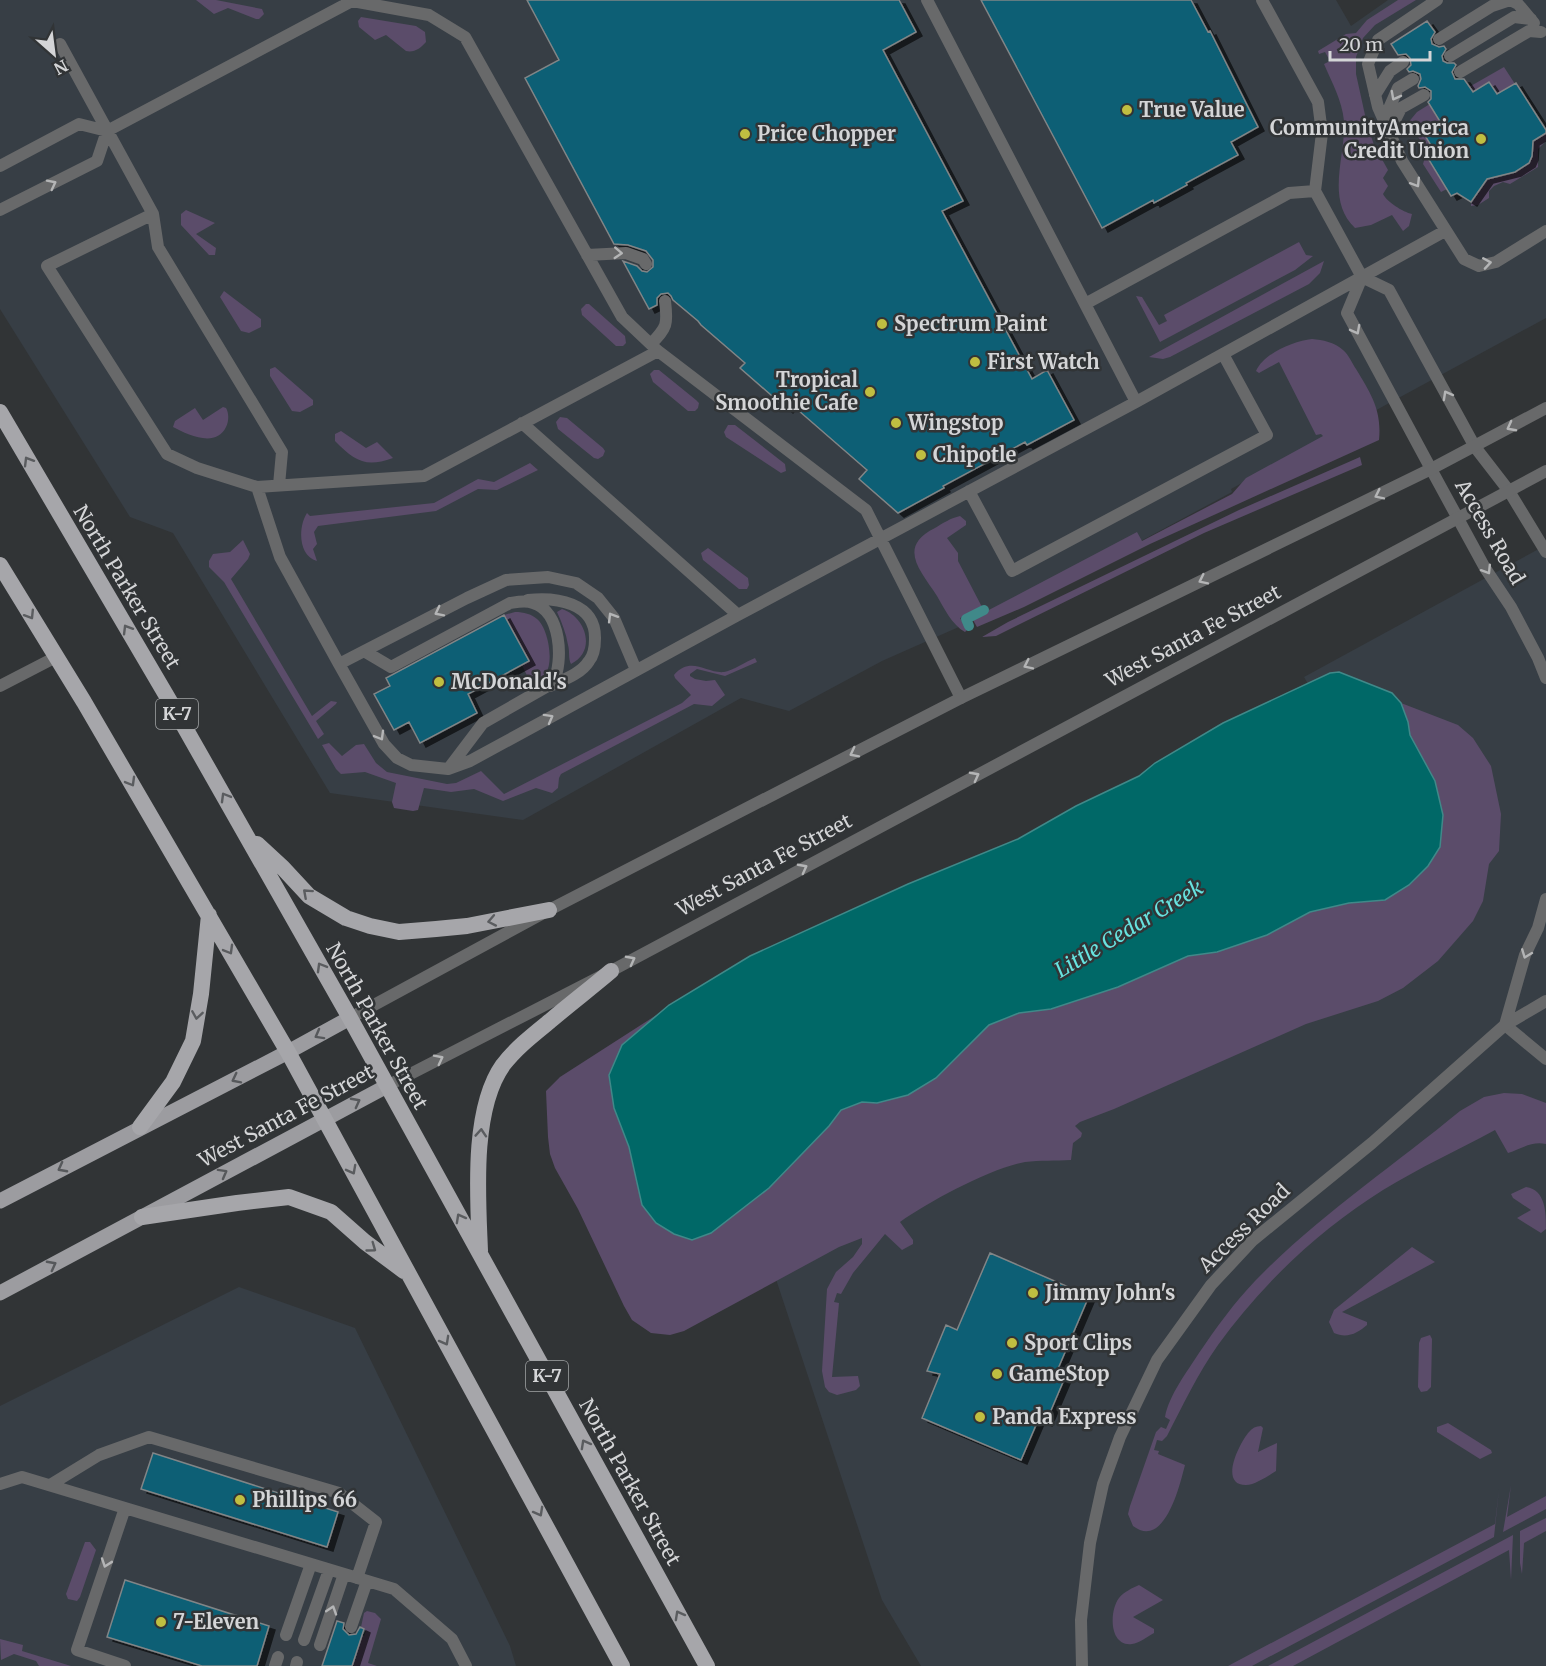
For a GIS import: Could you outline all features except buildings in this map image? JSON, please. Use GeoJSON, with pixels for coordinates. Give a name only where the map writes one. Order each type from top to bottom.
{"type":"FeatureCollection","features":[{"type":"Feature","properties":{"kind":"highway","name":"North Parker Street"},"geometry":{"type":"LineString","coordinates":[[0,412],[246,834],[350,1018],[707,1666]]}},
{"type":"Feature","properties":{"kind":"highway"},"geometry":{"type":"LineString","coordinates":[[0,565],[288,1052],[622,1666]]}},
{"type":"Feature","properties":{"kind":"highway"},"geometry":{"type":"LineString","coordinates":[[246,834],[309,896],[346,918],[370,926],[399,932],[436,929],[467,926],[549,910]]}},
{"type":"Feature","properties":{"kind":"highway"},"geometry":{"type":"LineString","coordinates":[[140,1127],[173,1082],[194,1041],[209,915]]}},
{"type":"Feature","properties":{"kind":"highway"},"geometry":{"type":"LineString","coordinates":[[480,1255],[478,1199],[480,1151],[482,1123],[491,1091],[503,1066],[525,1042],[611,971]]}},
{"type":"Feature","properties":{"kind":"highway"},"geometry":{"type":"LineString","coordinates":[[142,1217],[289,1197],[331,1212],[365,1242],[409,1274]]}},
{"type":"Feature","properties":{"kind":"main road"},"geometry":{"type":"LineString","coordinates":[[0,1201],[350,1018]]}},
{"type":"Feature","properties":{"kind":"main road","name":"West Santa Fe Street"},"geometry":{"type":"LineString","coordinates":[[0,1293],[387,1086]]}},
{"type":"Feature","properties":{"kind":"street"},"geometry":{"type":"LineString","coordinates":[[0,166],[79,124],[107,131],[349,0],[429,15],[465,37],[622,318],[654,348],[866,510],[961,698]]}},
{"type":"Feature","properties":{"kind":"street"},"geometry":{"type":"LineString","coordinates":[[927,0],[1136,402]]}},
{"type":"Feature","properties":{"kind":"street"},"geometry":{"type":"LineString","coordinates":[[1262,0],[1318,102],[1322,133],[1315,192],[1362,277]]}},
{"type":"Feature","properties":{"kind":"street"},"geometry":{"type":"LineString","coordinates":[[1437,0],[1378,40],[1368,64],[1383,120],[1402,162],[1464,259],[1479,266],[1496,262],[1546,231]]}},
{"type":"Feature","properties":{"kind":"street"},"geometry":{"type":"LineString","coordinates":[[1439,39],[1492,6],[1510,0],[1518,4],[1544,34]]}},
{"type":"Feature","properties":{"kind":"street"},"geometry":{"type":"LineString","coordinates":[[1450,56],[1514,17],[1531,19]]}},
{"type":"Feature","properties":{"kind":"street"},"geometry":{"type":"LineString","coordinates":[[1460,72],[1529,31],[1544,34]]}},
{"type":"Feature","properties":{"kind":"street"},"geometry":{"type":"LineString","coordinates":[[60,44],[153,214],[158,247],[282,452],[279,486]]}},
{"type":"Feature","properties":{"kind":"street"},"geometry":{"type":"LineString","coordinates":[[1375,95],[1390,71],[1403,62]]}},
{"type":"Feature","properties":{"kind":"street"},"geometry":{"type":"LineString","coordinates":[[1383,120],[1398,88],[1413,79]]}},
{"type":"Feature","properties":{"kind":"street"},"geometry":{"type":"LineString","coordinates":[[1389,132],[1401,108],[1424,95]]}},
{"type":"Feature","properties":{"kind":"street"},"geometry":{"type":"LineString","coordinates":[[0,210],[97,161],[107,131]]}},
{"type":"Feature","properties":{"kind":"street"},"geometry":{"type":"LineString","coordinates":[[1085,304],[1289,193],[1315,192]]}},
{"type":"Feature","properties":{"kind":"street"},"geometry":{"type":"LineString","coordinates":[[153,214],[47,266],[167,454],[197,468],[257,487],[424,476],[654,348],[665,329],[667,316],[665,301]]}},
{"type":"Feature","properties":{"kind":"street"},"geometry":{"type":"LineString","coordinates":[[257,487],[280,556],[384,744],[397,758],[411,765],[448,769],[470,761],[1136,402],[1445,231]]}},
{"type":"Feature","properties":{"kind":"street"},"geometry":{"type":"LineString","coordinates":[[587,255],[626,253],[643,259],[646,264]]}},
{"type":"Feature","properties":{"kind":"street","name":"Access Road"},"geometry":{"type":"LineString","coordinates":[[1546,552],[1509,491],[1475,447],[1389,290],[1362,277],[1347,313],[1485,568],[1511,607],[1538,657],[1546,678]]}},
{"type":"Feature","properties":{"kind":"street"},"geometry":{"type":"LineString","coordinates":[[969,491],[1012,571],[1257,441],[1267,435],[1223,354]]}},
{"type":"Feature","properties":{"kind":"street"},"geometry":{"type":"LineString","coordinates":[[350,1018],[549,910],[961,698],[1431,469],[1546,408]]}},
{"type":"Feature","properties":{"kind":"street"},"geometry":{"type":"LineString","coordinates":[[522,423],[738,615]]}},
{"type":"Feature","properties":{"kind":"street","name":"West Santa Fe Street"},"geometry":{"type":"LineString","coordinates":[[387,1086],[611,971],[1546,471]]}},
{"type":"Feature","properties":{"kind":"street"},"geometry":{"type":"LineString","coordinates":[[339,664],[466,598],[506,580],[548,577],[576,584],[598,598],[614,618],[636,670]]}},
{"type":"Feature","properties":{"kind":"street"},"geometry":{"type":"LineString","coordinates":[[364,651],[391,667],[510,603],[520,601],[548,598],[573,604],[585,613],[595,629],[594,650],[590,660],[573,675],[483,723],[448,769]]}},
{"type":"Feature","properties":{"kind":"street"},"geometry":{"type":"LineString","coordinates":[[520,601],[534,603],[542,608],[558,636],[560,649],[558,672],[553,683],[546,688]]}},
{"type":"Feature","properties":{"kind":"street"},"geometry":{"type":"LineString","coordinates":[[0,687],[56,657]]}},
{"type":"Feature","properties":{"kind":"street"},"geometry":{"type":"LineString","coordinates":[[1546,899],[1538,928],[1525,955],[1505,1025],[1546,1059]]}},
{"type":"Feature","properties":{"kind":"street","name":"Access Road"},"geometry":{"type":"LineString","coordinates":[[1082,1666],[1081,1620],[1090,1543],[1103,1484],[1120,1437],[1157,1360],[1211,1285],[1253,1240],[1372,1143],[1505,1025],[1546,1001]]}},
{"type":"Feature","properties":{"kind":"street"},"geometry":{"type":"LineString","coordinates":[[50,1485],[99,1455],[150,1437],[339,1493],[376,1522],[351,1627]]}},
{"type":"Feature","properties":{"kind":"street"},"geometry":{"type":"LineString","coordinates":[[0,1484],[22,1476],[394,1589],[452,1639],[466,1666]]}},
{"type":"Feature","properties":{"kind":"street"},"geometry":{"type":"LineString","coordinates":[[124,1666],[76,1650],[125,1508]]}},
{"type":"Feature","properties":{"kind":"street"},"geometry":{"type":"LineString","coordinates":[[286,1635],[310,1564]]}},
{"type":"Feature","properties":{"kind":"street"},"geometry":{"type":"LineString","coordinates":[[304,1640],[329,1570]]}},
{"type":"Feature","properties":{"kind":"street"},"geometry":{"type":"LineString","coordinates":[[321,1645],[344,1574]]}},
{"type":"Feature","properties":{"kind":"shaded area"},"geometry":{"type":"Polygon","coordinates":[[[0,0],[1336,0],[1351,26],[1388,0],[1546,0],[1546,318],[1085,571],[882,661],[789,711],[741,698],[523,820],[330,793],[173,533],[130,517],[0,309],[0,0]]]}},
{"type":"Feature","properties":{"kind":"shaded area"},"geometry":{"type":"Polygon","coordinates":[[[196,0],[216,0],[262,9],[264,14],[256,19],[228,8],[214,14],[196,0]]]}},
{"type":"Feature","properties":{"kind":"shaded area"},"geometry":{"type":"Polygon","coordinates":[[[1398,0],[1416,0],[1375,25],[1363,38],[1356,57],[1356,74],[1374,145],[1388,170],[1383,178],[1388,186],[1383,194],[1396,206],[1412,214],[1409,226],[1403,231],[1392,215],[1371,225],[1355,228],[1346,217],[1339,191],[1344,135],[1343,113],[1324,64],[1330,61],[1325,52],[1319,54],[1318,51],[1346,34],[1356,33],[1367,20],[1398,0]]]}},
{"type":"Feature","properties":{"kind":"shaded area"},"geometry":{"type":"Polygon","coordinates":[[[361,17],[416,26],[425,32],[426,42],[417,50],[406,51],[386,35],[375,40],[359,27],[358,21],[361,17]]]}},
{"type":"Feature","properties":{"kind":"shaded area"},"geometry":{"type":"Polygon","coordinates":[[[1504,67],[1515,84],[1497,95],[1489,82],[1439,114],[1443,122],[1424,134],[1437,155],[1429,161],[1447,189],[1441,192],[1423,164],[1424,153],[1421,142],[1406,126],[1407,124],[1417,112],[1465,82],[1469,87],[1504,67]]]}},
{"type":"Feature","properties":{"kind":"shaded area"},"geometry":{"type":"Polygon","coordinates":[[[1546,133],[1546,141],[1538,149],[1538,167],[1510,184],[1503,182],[1494,186],[1489,191],[1489,198],[1478,205],[1471,206],[1471,202],[1488,178],[1515,173],[1526,165],[1532,153],[1529,144],[1546,133]]]}},
{"type":"Feature","properties":{"kind":"shaded area"},"geometry":{"type":"Polygon","coordinates":[[[186,210],[215,223],[196,234],[216,248],[215,255],[209,255],[181,225],[181,214],[186,210]]]}},
{"type":"Feature","properties":{"kind":"shaded area"},"geometry":{"type":"Polygon","coordinates":[[[1299,242],[1306,255],[1313,256],[1295,270],[1160,342],[1136,296],[1142,297],[1159,325],[1167,321],[1164,315],[1299,242]]]}},
{"type":"Feature","properties":{"kind":"shaded area"},"geometry":{"type":"Polygon","coordinates":[[[1324,261],[1320,273],[1309,284],[1170,357],[1163,359],[1149,357],[1324,261]]]}},
{"type":"Feature","properties":{"kind":"shaded area"},"geometry":{"type":"Polygon","coordinates":[[[224,291],[261,319],[261,327],[249,333],[241,331],[220,297],[224,291]]]}},
{"type":"Feature","properties":{"kind":"shaded area"},"geometry":{"type":"Polygon","coordinates":[[[589,304],[625,336],[626,343],[623,346],[616,346],[582,315],[581,309],[589,304]]]}},
{"type":"Feature","properties":{"kind":"shaded area"},"geometry":{"type":"Polygon","coordinates":[[[1312,339],[1336,345],[1349,357],[1377,411],[1379,440],[1150,544],[1024,607],[977,627],[973,620],[985,612],[1137,532],[1142,541],[1232,494],[1246,478],[1323,436],[1316,435],[1279,362],[1259,373],[1256,371],[1272,353],[1297,342],[1312,339]]]}},
{"type":"Feature","properties":{"kind":"shaded area"},"geometry":{"type":"Polygon","coordinates":[[[275,367],[313,400],[313,405],[300,412],[292,411],[270,376],[270,369],[275,367]]]}},
{"type":"Feature","properties":{"kind":"shaded area"},"geometry":{"type":"Polygon","coordinates":[[[654,370],[659,370],[696,400],[699,403],[698,408],[695,411],[688,411],[653,382],[650,374],[654,370]]]}},
{"type":"Feature","properties":{"kind":"shaded area"},"geometry":{"type":"Polygon","coordinates":[[[223,407],[228,412],[228,422],[216,437],[201,438],[173,427],[175,421],[195,408],[203,420],[223,407]]]}},
{"type":"Feature","properties":{"kind":"shaded area"},"geometry":{"type":"Polygon","coordinates":[[[560,417],[567,418],[603,448],[605,451],[603,456],[598,459],[594,458],[558,429],[556,422],[560,417]]]}},
{"type":"Feature","properties":{"kind":"shaded area"},"geometry":{"type":"Polygon","coordinates":[[[728,425],[735,425],[785,464],[786,471],[781,473],[726,437],[724,432],[728,425]]]}},
{"type":"Feature","properties":{"kind":"shaded area"},"geometry":{"type":"Polygon","coordinates":[[[341,431],[366,448],[377,442],[393,458],[368,462],[355,458],[335,441],[335,434],[341,431]]]}},
{"type":"Feature","properties":{"kind":"shaded area"},"geometry":{"type":"Polygon","coordinates":[[[1360,457],[1362,465],[1204,533],[996,636],[982,637],[1008,622],[1239,510],[1360,457]]]}},
{"type":"Feature","properties":{"kind":"shaded area"},"geometry":{"type":"Polygon","coordinates":[[[530,463],[538,470],[497,490],[478,489],[436,511],[318,526],[314,532],[317,544],[313,549],[317,561],[306,553],[303,547],[301,533],[307,513],[310,516],[434,503],[478,479],[494,482],[530,463]]]}},
{"type":"Feature","properties":{"kind":"shaded area"},"geometry":{"type":"Polygon","coordinates":[[[960,516],[966,521],[966,525],[947,538],[958,553],[958,561],[982,607],[960,618],[967,630],[965,632],[952,621],[924,577],[915,559],[914,551],[923,535],[960,516]]]}},
{"type":"Feature","properties":{"kind":"shaded area"},"geometry":{"type":"Polygon","coordinates":[[[243,540],[250,554],[231,579],[312,716],[331,701],[337,702],[316,721],[324,734],[318,739],[224,582],[209,567],[213,554],[230,552],[243,540]]]}},
{"type":"Feature","properties":{"kind":"shaded area"},"geometry":{"type":"Polygon","coordinates":[[[1546,545],[1546,1666],[921,1666],[882,1600],[695,1034],[1321,707],[1304,677],[1546,545]]]}},
{"type":"Feature","properties":{"kind":"shaded area"},"geometry":{"type":"Polygon","coordinates":[[[708,548],[748,578],[747,589],[739,589],[703,560],[701,553],[708,548]]]}},
{"type":"Feature","properties":{"kind":"shaded area"},"geometry":{"type":"Polygon","coordinates":[[[562,609],[577,619],[585,635],[584,651],[571,664],[566,636],[557,612],[562,609]]]}},
{"type":"Feature","properties":{"kind":"shaded area"},"geometry":{"type":"Polygon","coordinates":[[[521,612],[537,619],[541,623],[549,645],[550,661],[546,673],[531,684],[504,615],[521,612]]]}},
{"type":"Feature","properties":{"kind":"shaded area"},"geometry":{"type":"Polygon","coordinates":[[[755,658],[757,662],[725,676],[697,669],[690,676],[706,681],[715,680],[725,695],[712,706],[694,704],[561,774],[558,788],[552,793],[536,788],[503,801],[474,789],[451,792],[424,788],[418,810],[394,808],[392,802],[396,783],[365,772],[341,774],[322,745],[329,743],[342,756],[356,745],[364,744],[376,763],[387,772],[447,784],[456,783],[481,771],[504,794],[682,703],[691,695],[675,678],[674,675],[680,669],[693,666],[724,672],[755,658]]]}},
{"type":"Feature","properties":{"kind":"shaded area"},"geometry":{"type":"Polygon","coordinates":[[[1401,703],[1458,725],[1473,738],[1491,766],[1501,814],[1499,851],[1489,864],[1483,901],[1473,921],[1438,961],[1403,988],[1378,1001],[1306,1024],[1080,1122],[1075,1126],[1082,1133],[1081,1137],[1073,1143],[1071,1160],[1036,1161],[1011,1165],[978,1178],[900,1222],[913,1240],[913,1244],[902,1250],[885,1234],[853,1273],[841,1294],[837,1293],[834,1302],[839,1303],[832,1377],[858,1376],[860,1386],[856,1390],[837,1395],[829,1392],[825,1387],[822,1371],[827,1289],[836,1272],[853,1257],[862,1244],[862,1238],[839,1247],[684,1331],[670,1335],[651,1333],[632,1320],[550,1154],[546,1091],[560,1077],[658,1014],[622,1045],[609,1075],[614,1108],[629,1147],[642,1205],[769,1188],[829,1126],[841,1110],[862,1102],[877,1103],[989,1025],[1019,1013],[1051,1009],[1118,987],[1188,956],[1217,952],[1267,935],[1310,912],[1349,903],[1385,900],[1435,781],[1410,735],[1401,703]]]}},
{"type":"Feature","properties":{"kind":"shaded area"},"geometry":{"type":"Polygon","coordinates":[[[1504,1093],[1522,1094],[1546,1103],[1546,1144],[1531,1144],[1508,1153],[1495,1130],[1383,1190],[1336,1223],[1293,1260],[1235,1322],[1197,1378],[1167,1436],[1162,1441],[1157,1440],[1154,1450],[1159,1451],[1158,1454],[1185,1465],[1183,1474],[1175,1499],[1162,1522],[1154,1529],[1144,1531],[1133,1526],[1128,1514],[1130,1506],[1156,1432],[1161,1427],[1166,1429],[1170,1420],[1165,1417],[1170,1400],[1199,1353],[1240,1298],[1304,1235],[1460,1111],[1484,1097],[1504,1093]]]}},
{"type":"Feature","properties":{"kind":"shaded area"},"geometry":{"type":"Polygon","coordinates":[[[1526,1187],[1538,1193],[1544,1203],[1546,1229],[1541,1233],[1517,1218],[1531,1210],[1513,1198],[1511,1194],[1526,1187]]]}},
{"type":"Feature","properties":{"kind":"shaded area"},"geometry":{"type":"Polygon","coordinates":[[[1412,1247],[1435,1262],[1342,1312],[1367,1322],[1367,1325],[1348,1335],[1334,1333],[1329,1322],[1334,1310],[1412,1247]]]}},
{"type":"Feature","properties":{"kind":"shaded area"},"geometry":{"type":"Polygon","coordinates":[[[239,1287],[355,1328],[510,1646],[516,1666],[0,1666],[0,1406],[239,1287]]]}},
{"type":"Feature","properties":{"kind":"shaded area"},"geometry":{"type":"Polygon","coordinates":[[[1430,1335],[1432,1339],[1431,1387],[1421,1392],[1418,1387],[1419,1343],[1421,1338],[1430,1335]]]}},
{"type":"Feature","properties":{"kind":"shaded area"},"geometry":{"type":"Polygon","coordinates":[[[1448,1423],[1491,1450],[1492,1453],[1480,1459],[1437,1432],[1437,1427],[1448,1423]]]}},
{"type":"Feature","properties":{"kind":"shaded area"},"geometry":{"type":"Polygon","coordinates":[[[1261,1426],[1263,1428],[1258,1452],[1277,1443],[1276,1471],[1253,1484],[1238,1483],[1233,1478],[1232,1471],[1237,1453],[1250,1431],[1261,1426]]]}},
{"type":"Feature","properties":{"kind":"shaded area"},"geometry":{"type":"Polygon","coordinates":[[[1511,1485],[1507,1517],[1546,1496],[1546,1509],[1503,1532],[1511,1485]]]}},
{"type":"Feature","properties":{"kind":"shaded area"},"geometry":{"type":"Polygon","coordinates":[[[1499,1489],[1494,1537],[1252,1666],[1228,1666],[1495,1524],[1499,1489]]]}},
{"type":"Feature","properties":{"kind":"shaded area"},"geometry":{"type":"Polygon","coordinates":[[[1546,1518],[1546,1531],[1524,1543],[1522,1574],[1520,1531],[1546,1518]]]}},
{"type":"Feature","properties":{"kind":"shaded area"},"geometry":{"type":"Polygon","coordinates":[[[1513,1535],[1511,1580],[1509,1550],[1293,1666],[1268,1666],[1513,1535]]]}},
{"type":"Feature","properties":{"kind":"shaded area"},"geometry":{"type":"Polygon","coordinates":[[[85,1542],[90,1542],[96,1550],[77,1601],[68,1599],[66,1594],[85,1542]]]}},
{"type":"Feature","properties":{"kind":"shaded area"},"geometry":{"type":"Polygon","coordinates":[[[1139,1585],[1163,1600],[1133,1617],[1154,1629],[1154,1633],[1132,1644],[1124,1643],[1115,1634],[1114,1611],[1119,1598],[1128,1590],[1139,1585]]]}},
{"type":"Feature","properties":{"kind":"shaded area"},"geometry":{"type":"Polygon","coordinates":[[[367,1611],[375,1613],[381,1619],[368,1663],[377,1666],[352,1666],[362,1635],[364,1636],[366,1631],[361,1627],[364,1613],[367,1611]]]}},
{"type":"Feature","properties":{"kind":"shaded area"},"geometry":{"type":"Polygon","coordinates":[[[0,1639],[23,1645],[22,1651],[71,1666],[39,1666],[36,1661],[14,1654],[1,1660],[0,1639]]]}},
{"type":"Feature","properties":{"kind":"water","name":"Little Cedar Creek"},"geometry":{"type":"Polygon","coordinates":[[[1339,672],[1392,693],[1401,703],[1410,735],[1435,781],[1443,815],[1440,847],[1428,866],[1409,885],[1385,900],[1349,903],[1310,912],[1267,935],[1217,952],[1188,956],[1118,987],[1051,1009],[1019,1013],[989,1025],[936,1078],[908,1095],[877,1103],[862,1102],[841,1110],[829,1126],[769,1188],[711,1233],[692,1240],[674,1234],[656,1223],[642,1205],[629,1147],[614,1108],[609,1075],[622,1045],[669,1005],[750,956],[908,884],[1018,839],[1076,806],[1139,776],[1155,763],[1223,723],[1330,673],[1339,672]]]}},
{"type":"Feature","properties":{"kind":"waterway"},"geometry":{"type":"LineString","coordinates":[[969,626],[966,619],[984,610]]}},
{"type":"Feature","properties":{"kind":"place","name":"True Value"},"geometry":{"type":"Point","coordinates":[1127,110]}},
{"type":"Feature","properties":{"kind":"place","name":"Price Chopper"},"geometry":{"type":"Point","coordinates":[745,134]}},
{"type":"Feature","properties":{"kind":"place","name":"CommunityAmerica Credit Union"},"geometry":{"type":"Point","coordinates":[1481,139]}},
{"type":"Feature","properties":{"kind":"place","name":"Spectrum Paint"},"geometry":{"type":"Point","coordinates":[882,324]}},
{"type":"Feature","properties":{"kind":"place","name":"First Watch"},"geometry":{"type":"Point","coordinates":[975,362]}},
{"type":"Feature","properties":{"kind":"place","name":"Tropical Smoothie Cafe"},"geometry":{"type":"Point","coordinates":[870,392]}},
{"type":"Feature","properties":{"kind":"place","name":"Wingstop"},"geometry":{"type":"Point","coordinates":[896,423]}},
{"type":"Feature","properties":{"kind":"place","name":"Chipotle"},"geometry":{"type":"Point","coordinates":[921,455]}},
{"type":"Feature","properties":{"kind":"place","name":"McDonald's"},"geometry":{"type":"Point","coordinates":[439,682]}},
{"type":"Feature","properties":{"kind":"place","name":"Jimmy John's"},"geometry":{"type":"Point","coordinates":[1033,1293]}},
{"type":"Feature","properties":{"kind":"place","name":"Sport Clips"},"geometry":{"type":"Point","coordinates":[1012,1343]}},
{"type":"Feature","properties":{"kind":"place","name":"GameStop"},"geometry":{"type":"Point","coordinates":[997,1374]}},
{"type":"Feature","properties":{"kind":"place","name":"Panda Express"},"geometry":{"type":"Point","coordinates":[980,1417]}},
{"type":"Feature","properties":{"kind":"place","name":"Phillips 66"},"geometry":{"type":"Point","coordinates":[240,1500]}},
{"type":"Feature","properties":{"kind":"place","name":"7-Eleven"},"geometry":{"type":"Point","coordinates":[161,1622]}}]}
